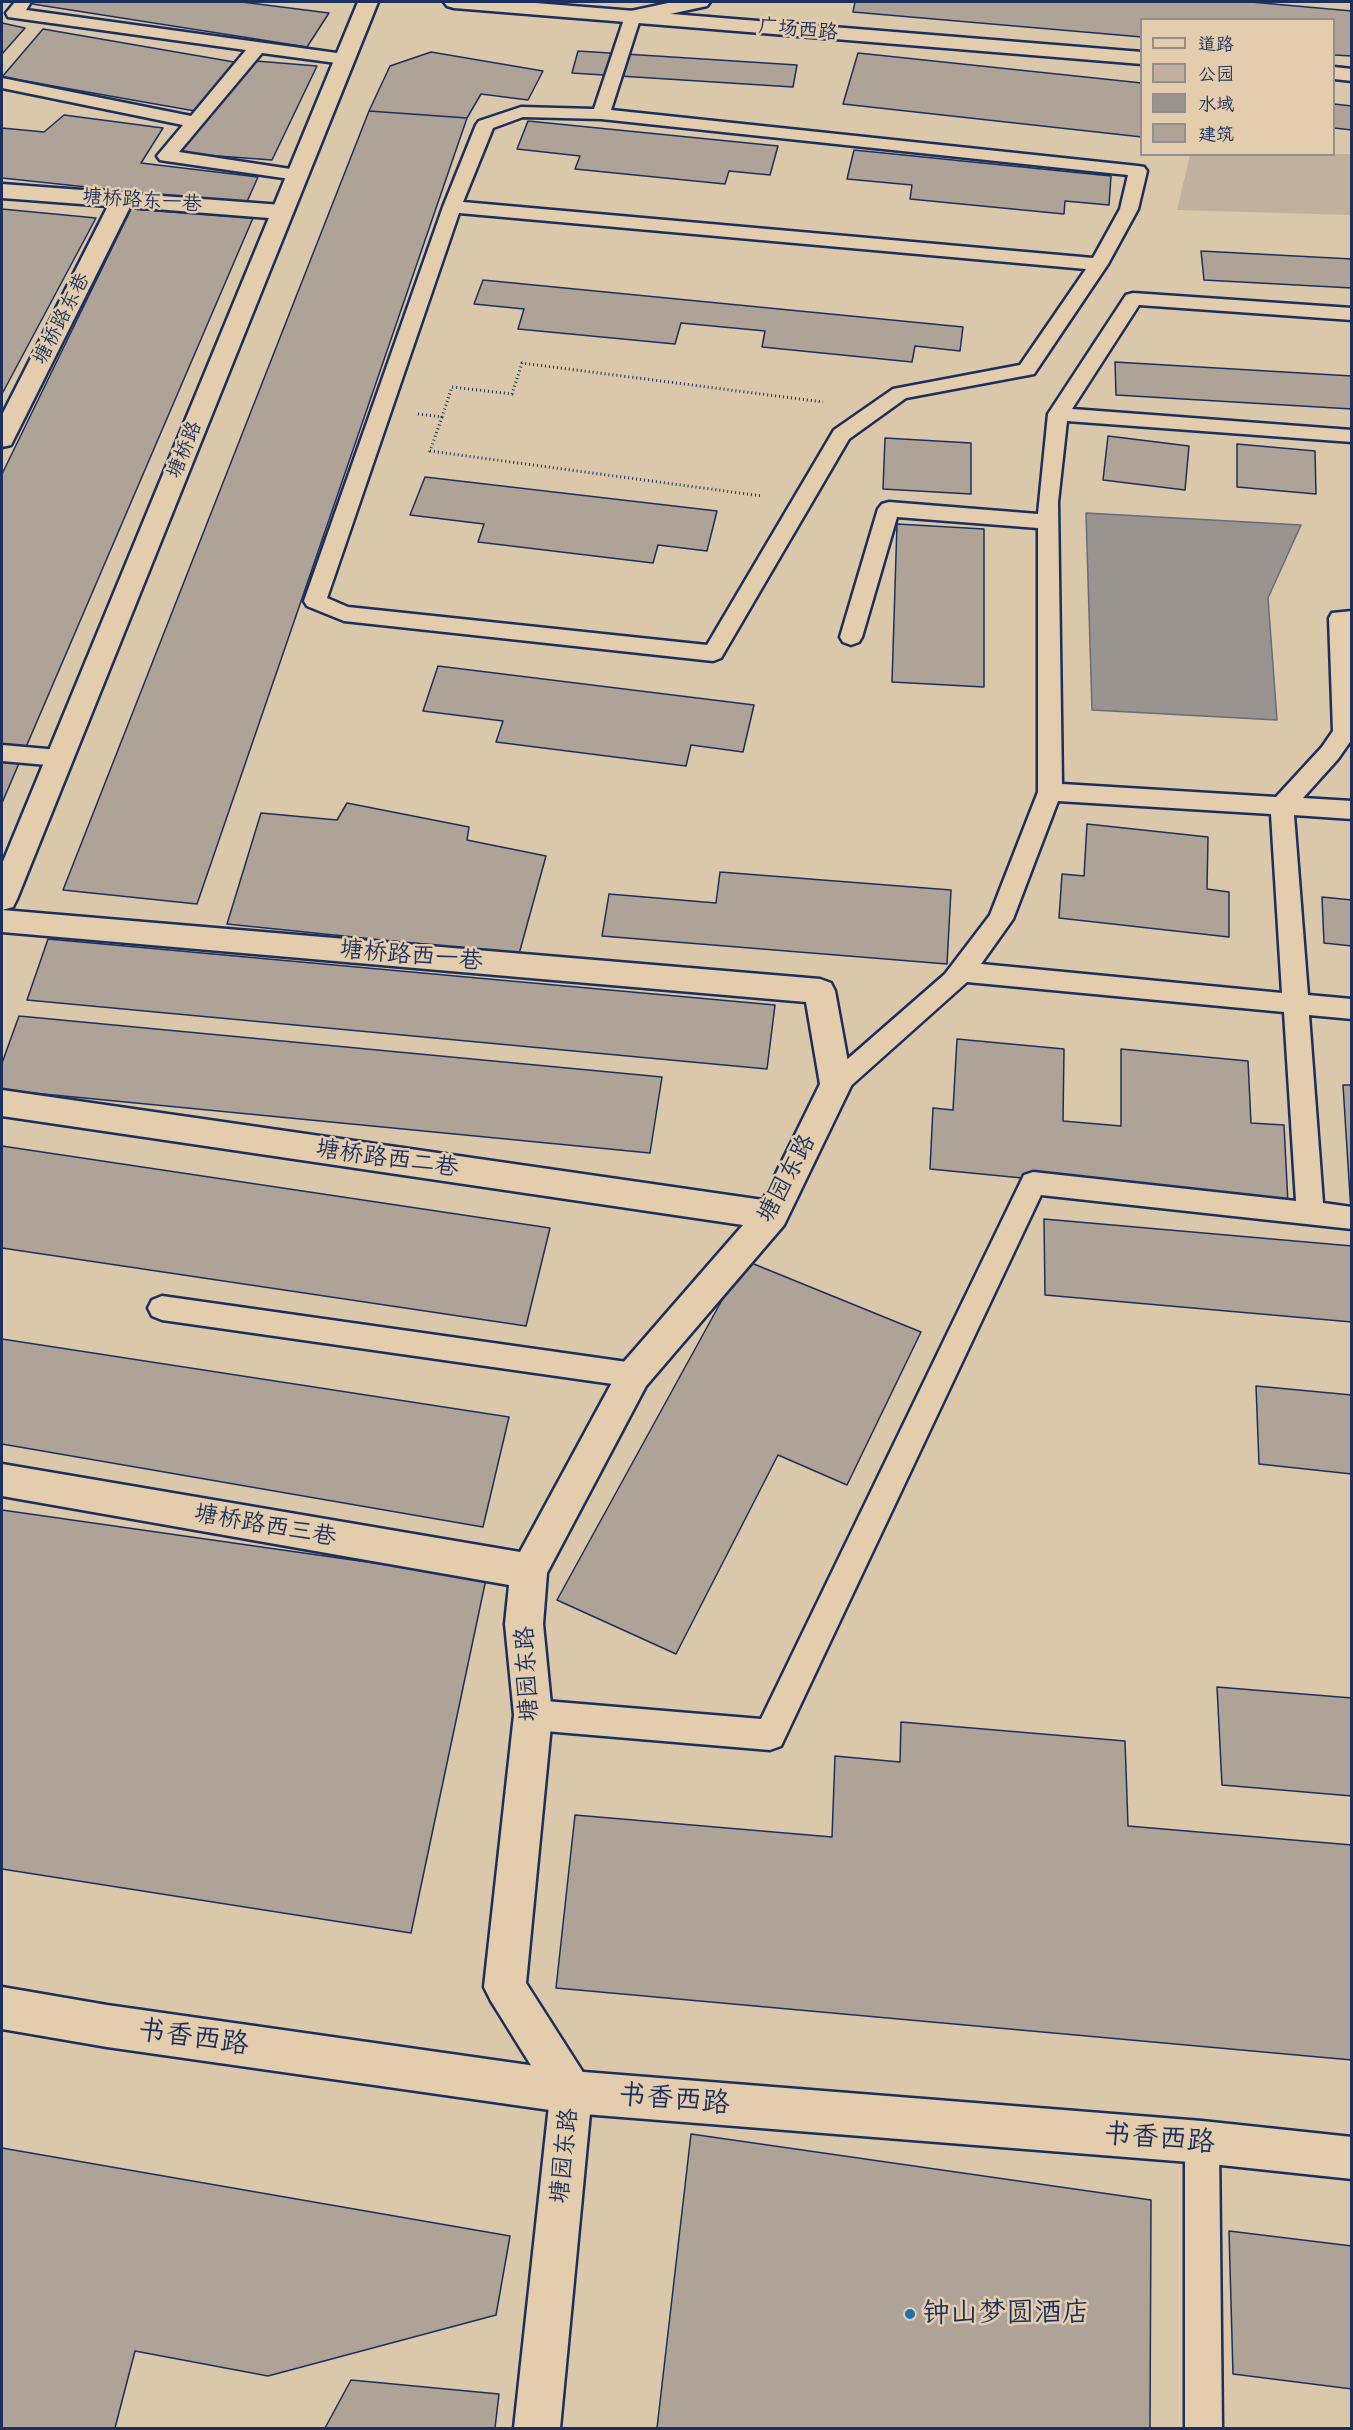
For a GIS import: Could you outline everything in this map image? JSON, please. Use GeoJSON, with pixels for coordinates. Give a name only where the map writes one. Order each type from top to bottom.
{"type":"FeatureCollection","features":[{"type":"Feature","properties":{"kind":"street","name":"塘桥路"},"geometry":{"type":"LineString","coordinates":[[2,899],[368,2]]}},
{"type":"Feature","properties":{"kind":"street","name":"广场西路"},"geometry":{"type":"LineString","coordinates":[[454,2],[1140,58]]}},
{"type":"Feature","properties":{"kind":"street"},"geometry":{"type":"LineString","coordinates":[[633,16],[700,2]]}},
{"type":"Feature","properties":{"kind":"street"},"geometry":{"type":"LineString","coordinates":[[1335,74],[1352,75]]}},
{"type":"Feature","properties":{"kind":"street","name":"塘桥路东一巷"},"geometry":{"type":"LineString","coordinates":[[2,191],[282,212]]}},
{"type":"Feature","properties":{"kind":"street","name":"塘桥路东巷"},"geometry":{"type":"LineString","coordinates":[[2,439],[123,199]]}},
{"type":"Feature","properties":{"kind":"street","name":"塘桥路西一巷"},"geometry":{"type":"LineString","coordinates":[[2,921],[819,991],[836,1084]]}},
{"type":"Feature","properties":{"kind":"street","name":"塘园东路"},"geometry":{"type":"LineString","coordinates":[[537,2428],[572,2092],[505,1987],[533,1715],[524,1624],[529,1571],[634,1376],[772,1215],[836,1084]]}},
{"type":"Feature","properties":{"kind":"street","name":"塘桥路西二巷"},"geometry":{"type":"LineString","coordinates":[[2,1103],[772,1215]]}},
{"type":"Feature","properties":{"kind":"street","name":"塘桥路西三巷"},"geometry":{"type":"LineString","coordinates":[[2,1480],[529,1571]]}},
{"type":"Feature","properties":{"kind":"street","name":"书香西路"},"geometry":{"type":"LineString","coordinates":[[2,2008],[107,2026],[572,2092],[1202,2142],[1352,2158]]}},
{"type":"Feature","properties":{"kind":"lane"},"geometry":{"type":"LineString","coordinates":[[13,9],[344,59]]}},
{"type":"Feature","properties":{"kind":"lane"},"geometry":{"type":"LineString","coordinates":[[601,114],[633,16]]}},
{"type":"Feature","properties":{"kind":"lane"},"geometry":{"type":"LineString","coordinates":[[258,47],[166,156],[297,175]]}},
{"type":"Feature","properties":{"kind":"lane"},"geometry":{"type":"LineString","coordinates":[[2,83],[195,122]]}},
{"type":"Feature","properties":{"kind":"lane"},"geometry":{"type":"LineString","coordinates":[[521,112],[601,114],[1138,171],[1129,209],[1100,264],[1027,370],[900,393],[841,435],[713,653],[344,614],[315,602],[452,207],[485,125],[521,112]]}},
{"type":"Feature","properties":{"kind":"lane"},"geometry":{"type":"LineString","coordinates":[[452,207],[1100,264]]}},
{"type":"Feature","properties":{"kind":"lane"},"geometry":{"type":"LineString","coordinates":[[836,1084],[954,981],[1001,919],[1050,792],[1048,502],[1058,414],[1133,299],[1352,314]]}},
{"type":"Feature","properties":{"kind":"lane"},"geometry":{"type":"LineString","coordinates":[[1058,414],[1352,436]]}},
{"type":"Feature","properties":{"kind":"lane"},"geometry":{"type":"LineString","coordinates":[[851,637],[889,509],[1048,522]]}},
{"type":"Feature","properties":{"kind":"lane"},"geometry":{"type":"LineString","coordinates":[[1310,1214],[1282,806],[1330,753],[1344,732],[1340,618],[1352,619]]}},
{"type":"Feature","properties":{"kind":"lane"},"geometry":{"type":"LineString","coordinates":[[2,753],[59,758]]}},
{"type":"Feature","properties":{"kind":"lane"},"geometry":{"type":"LineString","coordinates":[[1050,792],[1352,810]]}},
{"type":"Feature","properties":{"kind":"lane"},"geometry":{"type":"LineString","coordinates":[[961,972],[1352,1009]]}},
{"type":"Feature","properties":{"kind":"lane"},"geometry":{"type":"LineString","coordinates":[[533,1715],[770,1735],[1033,1183],[1352,1218]]}},
{"type":"Feature","properties":{"kind":"lane"},"geometry":{"type":"LineString","coordinates":[[162,1308],[634,1376]]}},
{"type":"Feature","properties":{"kind":"lane"},"geometry":{"type":"LineString","coordinates":[[1202,2142],[1204,2428]]}},
{"type":"Feature","properties":{"kind":"path"},"geometry":{"type":"LineString","coordinates":[[802,502],[430,451],[452,387],[512,394],[522,363],[879,409]]}},
{"type":"Feature","properties":{"kind":"path"},"geometry":{"type":"LineString","coordinates":[[382,409],[442,417]]}},
{"type":"Feature","properties":{"kind":"green space"},"geometry":{"type":"Polygon","coordinates":[[[1335,154],[1351,154],[1351,215],[1177,210],[1190,156],[1335,156],[1335,154]]]}},
{"type":"Feature","properties":{"kind":"water"},"geometry":{"type":"Polygon","coordinates":[[[1086,513],[1301,525],[1268,598],[1277,720],[1092,710],[1086,513]]]}},
{"type":"Feature","properties":{"kind":"building"},"geometry":{"type":"Polygon","coordinates":[[[27,2],[242,2],[329,13],[307,47],[27,2]]]}},
{"type":"Feature","properties":{"kind":"building"},"geometry":{"type":"Polygon","coordinates":[[[855,2],[1251,2],[1352,11],[1352,56],[1335,55],[1335,18],[1140,18],[1140,37],[853,12],[855,2]]]}},
{"type":"Feature","properties":{"kind":"building"},"geometry":{"type":"Polygon","coordinates":[[[2,23],[25,28],[2,54],[2,23]]]}},
{"type":"Feature","properties":{"kind":"building"},"geometry":{"type":"Polygon","coordinates":[[[43,29],[234,62],[195,111],[2,77],[43,29]]]}},
{"type":"Feature","properties":{"kind":"building"},"geometry":{"type":"Polygon","coordinates":[[[578,51],[797,65],[793,87],[572,73],[578,51]]]}},
{"type":"Feature","properties":{"kind":"building"},"geometry":{"type":"Polygon","coordinates":[[[431,52],[543,71],[528,100],[481,94],[467,118],[369,111],[390,66],[431,52]]]}},
{"type":"Feature","properties":{"kind":"building"},"geometry":{"type":"Polygon","coordinates":[[[858,53],[1140,83],[1140,137],[843,104],[858,53]]]}},
{"type":"Feature","properties":{"kind":"building"},"geometry":{"type":"Polygon","coordinates":[[[256,61],[317,66],[272,160],[178,153],[256,61]]]}},
{"type":"Feature","properties":{"kind":"building"},"geometry":{"type":"Polygon","coordinates":[[[1335,104],[1352,106],[1352,130],[1335,128],[1335,104]]]}},
{"type":"Feature","properties":{"kind":"building"},"geometry":{"type":"Polygon","coordinates":[[[369,111],[467,118],[197,904],[63,890],[369,111]]]}},
{"type":"Feature","properties":{"kind":"building"},"geometry":{"type":"Polygon","coordinates":[[[64,115],[163,128],[141,163],[258,177],[246,204],[2,178],[2,128],[44,132],[64,115]]]}},
{"type":"Feature","properties":{"kind":"building"},"geometry":{"type":"Polygon","coordinates":[[[528,121],[778,146],[770,175],[729,171],[725,184],[575,169],[580,156],[517,149],[528,121]]]}},
{"type":"Feature","properties":{"kind":"building"},"geometry":{"type":"Polygon","coordinates":[[[854,150],[1111,176],[1109,205],[1065,201],[1064,214],[910,199],[912,185],[847,179],[854,150]]]}},
{"type":"Feature","properties":{"kind":"building"},"geometry":{"type":"Polygon","coordinates":[[[2,209],[96,218],[2,394],[2,209]]]}},
{"type":"Feature","properties":{"kind":"building"},"geometry":{"type":"Polygon","coordinates":[[[131,209],[253,218],[2,803],[2,474],[131,209]]]}},
{"type":"Feature","properties":{"kind":"building"},"geometry":{"type":"Polygon","coordinates":[[[1201,251],[1352,259],[1352,288],[1204,280],[1201,251]]]}},
{"type":"Feature","properties":{"kind":"building"},"geometry":{"type":"Polygon","coordinates":[[[483,280],[963,327],[960,351],[915,346],[912,362],[762,347],[765,331],[681,323],[675,344],[518,329],[524,309],[474,304],[483,280]]]}},
{"type":"Feature","properties":{"kind":"building"},"geometry":{"type":"Polygon","coordinates":[[[1115,362],[1352,376],[1352,409],[1116,395],[1115,362]]]}},
{"type":"Feature","properties":{"kind":"building"},"geometry":{"type":"Polygon","coordinates":[[[1108,436],[1189,446],[1185,490],[1103,480],[1108,436]]]}},
{"type":"Feature","properties":{"kind":"building"},"geometry":{"type":"Polygon","coordinates":[[[885,438],[971,443],[971,494],[883,489],[885,438]]]}},
{"type":"Feature","properties":{"kind":"building"},"geometry":{"type":"Polygon","coordinates":[[[1237,444],[1315,451],[1316,494],[1237,487],[1237,444]]]}},
{"type":"Feature","properties":{"kind":"building"},"geometry":{"type":"Polygon","coordinates":[[[425,477],[717,511],[707,551],[658,545],[653,563],[478,542],[484,524],[410,515],[425,477]]]}},
{"type":"Feature","properties":{"kind":"building"},"geometry":{"type":"Polygon","coordinates":[[[897,524],[984,529],[984,687],[892,682],[897,524]]]}},
{"type":"Feature","properties":{"kind":"building"},"geometry":{"type":"Polygon","coordinates":[[[438,666],[754,705],[743,752],[691,745],[686,766],[496,742],[503,721],[423,711],[438,666]]]}},
{"type":"Feature","properties":{"kind":"building"},"geometry":{"type":"Polygon","coordinates":[[[347,803],[469,827],[467,840],[546,856],[519,954],[227,924],[261,813],[337,820],[347,803]]]}},
{"type":"Feature","properties":{"kind":"building"},"geometry":{"type":"Polygon","coordinates":[[[1087,824],[1208,837],[1207,889],[1229,892],[1229,937],[1059,918],[1062,874],[1084,876],[1087,824]]]}},
{"type":"Feature","properties":{"kind":"building"},"geometry":{"type":"Polygon","coordinates":[[[720,872],[951,890],[947,964],[602,936],[609,894],[716,903],[720,872]]]}},
{"type":"Feature","properties":{"kind":"building"},"geometry":{"type":"Polygon","coordinates":[[[1322,897],[1352,900],[1352,946],[1324,943],[1322,897]]]}},
{"type":"Feature","properties":{"kind":"building"},"geometry":{"type":"Polygon","coordinates":[[[48,939],[775,1005],[767,1069],[27,1000],[48,939]]]}},
{"type":"Feature","properties":{"kind":"building"},"geometry":{"type":"Polygon","coordinates":[[[19,1016],[662,1077],[650,1153],[2,1090],[2,1063],[19,1016]]]}},
{"type":"Feature","properties":{"kind":"building"},"geometry":{"type":"Polygon","coordinates":[[[957,1039],[1064,1049],[1063,1121],[1121,1126],[1121,1049],[1248,1061],[1251,1123],[1284,1125],[1288,1204],[930,1169],[933,1108],[953,1110],[957,1039]]]}},
{"type":"Feature","properties":{"kind":"building"},"geometry":{"type":"Polygon","coordinates":[[[1343,1085],[1352,1085],[1352,1212],[1351,1212],[1343,1085]]]}},
{"type":"Feature","properties":{"kind":"building"},"geometry":{"type":"Polygon","coordinates":[[[2,1146],[550,1228],[526,1326],[2,1248],[2,1146]]]}},
{"type":"Feature","properties":{"kind":"building"},"geometry":{"type":"Polygon","coordinates":[[[1044,1219],[1352,1246],[1352,1322],[1045,1295],[1044,1219]]]}},
{"type":"Feature","properties":{"kind":"building"},"geometry":{"type":"Polygon","coordinates":[[[744,1260],[921,1332],[847,1485],[778,1455],[676,1654],[557,1600],[744,1260]]]}},
{"type":"Feature","properties":{"kind":"building"},"geometry":{"type":"Polygon","coordinates":[[[2,1339],[509,1417],[483,1527],[2,1444],[2,1339]]]}},
{"type":"Feature","properties":{"kind":"building"},"geometry":{"type":"Polygon","coordinates":[[[1256,1386],[1352,1395],[1352,1474],[1259,1464],[1256,1386]]]}},
{"type":"Feature","properties":{"kind":"building"},"geometry":{"type":"Polygon","coordinates":[[[2,1510],[486,1579],[411,1933],[2,1869],[2,1510]]]}},
{"type":"Feature","properties":{"kind":"building"},"geometry":{"type":"Polygon","coordinates":[[[1217,1687],[1352,1698],[1352,1796],[1222,1785],[1217,1687]]]}},
{"type":"Feature","properties":{"kind":"building"},"geometry":{"type":"Polygon","coordinates":[[[901,1722],[1125,1741],[1128,1826],[1352,1845],[1352,2060],[556,1988],[575,1815],[832,1837],[835,1756],[900,1762],[901,1722]]]}},
{"type":"Feature","properties":{"kind":"building","name":"钟山梦圆酒店"},"geometry":{"type":"Polygon","coordinates":[[[691,2134],[1151,2200],[1150,2428],[657,2428],[691,2134]]]}},
{"type":"Feature","properties":{"kind":"building"},"geometry":{"type":"Polygon","coordinates":[[[2,2148],[510,2236],[496,2315],[268,2376],[135,2351],[115,2428],[2,2428],[2,2148]]]}},
{"type":"Feature","properties":{"kind":"building"},"geometry":{"type":"Polygon","coordinates":[[[1229,2231],[1352,2246],[1352,2389],[1233,2374],[1229,2231]]]}},
{"type":"Feature","properties":{"kind":"building"},"geometry":{"type":"Polygon","coordinates":[[[351,2380],[499,2394],[495,2428],[325,2428],[351,2380]]]}},
{"type":"Feature","properties":{"kind":"place","name":"钟山梦圆酒店"},"geometry":{"type":"Point","coordinates":[910,2314]}}]}
